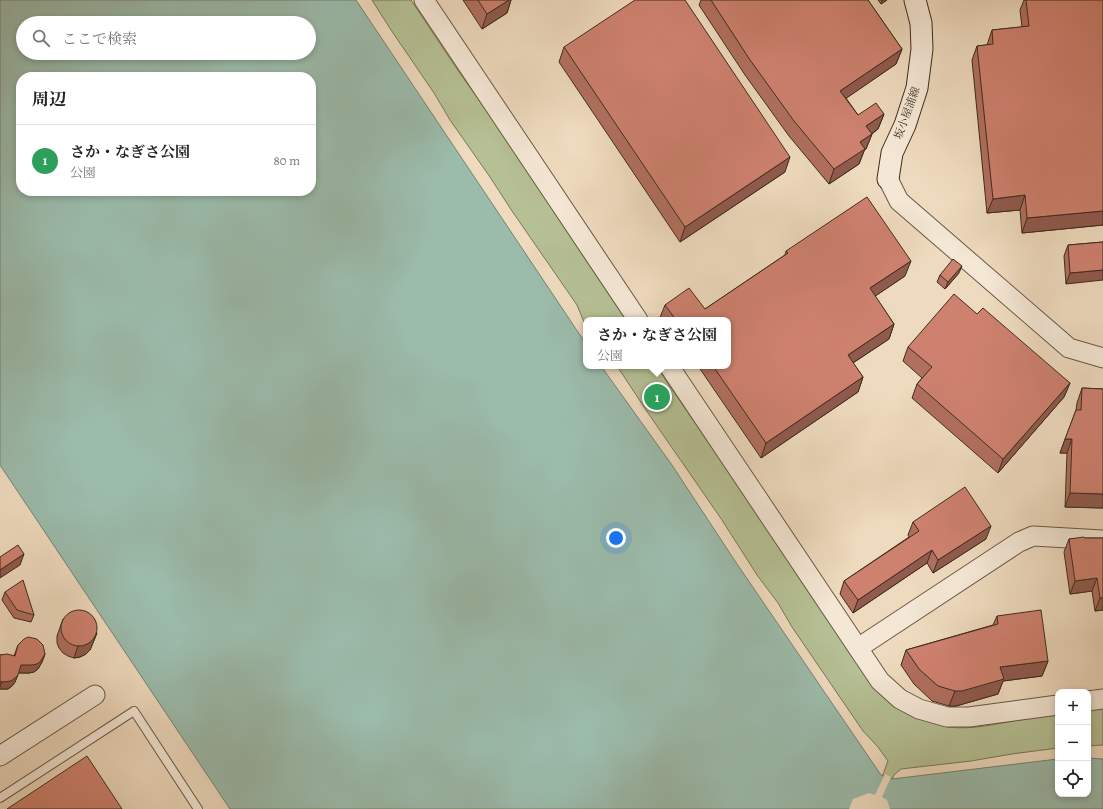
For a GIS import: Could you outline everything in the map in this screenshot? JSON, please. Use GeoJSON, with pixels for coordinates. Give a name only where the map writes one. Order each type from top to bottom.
{"type":"FeatureCollection","features":[{"type":"Feature","properties":{"kind":"main road","name":"坂小屋浦線"},"geometry":{"type":"LineString","coordinates":[[888,179],[892,152],[905,125],[917,88],[922,49],[921,23],[915,0]]}},
{"type":"Feature","properties":{"kind":"street"},"geometry":{"type":"LineString","coordinates":[[424,0],[636,317]]}},
{"type":"Feature","properties":{"kind":"street"},"geometry":{"type":"LineString","coordinates":[[888,179],[899,201],[1069,348],[1103,358]]}},
{"type":"Feature","properties":{"kind":"street"},"geometry":{"type":"LineString","coordinates":[[671,369],[880,681],[900,699],[919,710],[947,717],[968,717],[1055,705]]}},
{"type":"Feature","properties":{"kind":"street"},"geometry":{"type":"LineString","coordinates":[[858,648],[1019,542],[1033,536],[1103,540]]}},
{"type":"Feature","properties":{"kind":"street"},"geometry":{"type":"LineString","coordinates":[[0,756],[95,695]]}},
{"type":"Feature","properties":{"kind":"street"},"geometry":{"type":"LineString","coordinates":[[1091,701],[1103,699]]}},
{"type":"Feature","properties":{"kind":"lane"},"geometry":{"type":"LineString","coordinates":[[0,798],[134,711],[198,809]]}},
{"type":"Feature","properties":{"kind":"shaded area"},"geometry":{"type":"Polygon","coordinates":[[[0,0],[356,0],[583,340],[583,369],[603,369],[672,465],[735,561],[881,775],[892,779],[1055,759],[1055,797],[1091,797],[1091,758],[1103,759],[1103,809],[230,809],[0,465],[0,0]]]}},
{"type":"Feature","properties":{"kind":"shaded area"},"geometry":{"type":"Polygon","coordinates":[[[372,0],[411,0],[624,317],[583,317],[583,320],[577,305],[450,120],[434,93],[372,0]]]}},
{"type":"Feature","properties":{"kind":"shaded area"},"geometry":{"type":"Polygon","coordinates":[[[619,369],[658,369],[776,541],[818,606],[916,717],[948,727],[966,728],[1055,714],[1055,748],[971,761],[901,769],[894,775],[884,797],[876,793],[888,761],[878,747],[863,731],[792,627],[778,603],[757,575],[722,520],[619,369]]]}},
{"type":"Feature","properties":{"kind":"shaded area"},"geometry":{"type":"Polygon","coordinates":[[[1103,708],[1103,745],[1091,746],[1091,710],[1103,708]]]}},
{"type":"Feature","properties":{"kind":"pier"},"geometry":{"type":"Polygon","coordinates":[[[885,774],[891,777],[882,797],[887,800],[890,809],[849,809],[853,799],[869,793],[875,795],[885,774]]]}},
{"type":"Feature","properties":{"kind":"building"},"geometry":{"type":"Polygon","coordinates":[[[478,0],[509,0],[487,14],[478,0]]]}},
{"type":"Feature","properties":{"kind":"building"},"geometry":{"type":"Polygon","coordinates":[[[635,0],[685,0],[790,157],[685,227],[564,47],[635,0]]]}},
{"type":"Feature","properties":{"kind":"building"},"geometry":{"type":"Polygon","coordinates":[[[711,0],[868,0],[902,49],[840,91],[858,115],[876,103],[884,114],[866,126],[872,134],[860,142],[865,149],[834,169],[794,121],[750,60],[711,0]]]}},
{"type":"Feature","properties":{"kind":"building"},"geometry":{"type":"Polygon","coordinates":[[[1026,0],[1103,0],[1103,211],[1027,218],[1025,195],[993,199],[977,46],[993,44],[992,30],[1029,26],[1026,0]]]}},
{"type":"Feature","properties":{"kind":"building"},"geometry":{"type":"Polygon","coordinates":[[[867,197],[911,261],[870,288],[894,324],[848,355],[863,377],[766,443],[715,369],[731,369],[731,317],[674,317],[665,305],[689,288],[705,309],[788,253],[786,251],[867,197]]]}},
{"type":"Feature","properties":{"kind":"building"},"geometry":{"type":"Polygon","coordinates":[[[1103,242],[1103,270],[1070,273],[1068,245],[1103,242]]]}},
{"type":"Feature","properties":{"kind":"building"},"geometry":{"type":"Polygon","coordinates":[[[953,259],[962,266],[948,282],[940,275],[953,259]]]}},
{"type":"Feature","properties":{"kind":"building"},"geometry":{"type":"Polygon","coordinates":[[[954,294],[977,314],[983,308],[1070,383],[1003,459],[917,384],[932,367],[908,347],[954,294]]]}},
{"type":"Feature","properties":{"kind":"building"},"geometry":{"type":"Polygon","coordinates":[[[1082,388],[1103,389],[1103,494],[1070,493],[1072,439],[1065,439],[1076,410],[1081,410],[1082,388]]]}},
{"type":"Feature","properties":{"kind":"building"},"geometry":{"type":"Polygon","coordinates":[[[965,487],[991,526],[938,560],[932,550],[858,600],[844,581],[919,531],[913,522],[965,487]]]}},
{"type":"Feature","properties":{"kind":"building"},"geometry":{"type":"Polygon","coordinates":[[[1084,537],[1103,538],[1103,598],[1100,598],[1097,578],[1075,581],[1069,539],[1084,537]]]}},
{"type":"Feature","properties":{"kind":"building"},"geometry":{"type":"Polygon","coordinates":[[[18,545],[24,554],[0,570],[0,557],[18,545]]]}},
{"type":"Feature","properties":{"kind":"building"},"geometry":{"type":"Polygon","coordinates":[[[23,580],[34,615],[17,610],[5,592],[23,580]]]}},
{"type":"Feature","properties":{"kind":"building"},"geometry":{"type":"Polygon","coordinates":[[[83,610],[92,615],[96,621],[96,635],[92,641],[83,646],[75,646],[66,641],[62,635],[61,624],[66,615],[72,611],[83,610]]]}},
{"type":"Feature","properties":{"kind":"building"},"geometry":{"type":"Polygon","coordinates":[[[1041,610],[1048,661],[1000,667],[1004,679],[962,691],[955,691],[938,686],[919,669],[906,650],[998,624],[997,616],[1041,610]]]}},
{"type":"Feature","properties":{"kind":"building"},"geometry":{"type":"Polygon","coordinates":[[[28,637],[37,639],[43,645],[45,654],[40,662],[32,665],[21,665],[18,675],[15,678],[11,681],[0,681],[0,655],[7,654],[15,656],[18,645],[28,637]]]}},
{"type":"Feature","properties":{"kind":"building"},"geometry":{"type":"Polygon","coordinates":[[[87,756],[122,809],[7,809],[87,756]]]}},
{"type":"Feature","properties":{"kind":"place","name":"さか・なぎさ公園"},"geometry":{"type":"Point","coordinates":[657,397]}}]}
